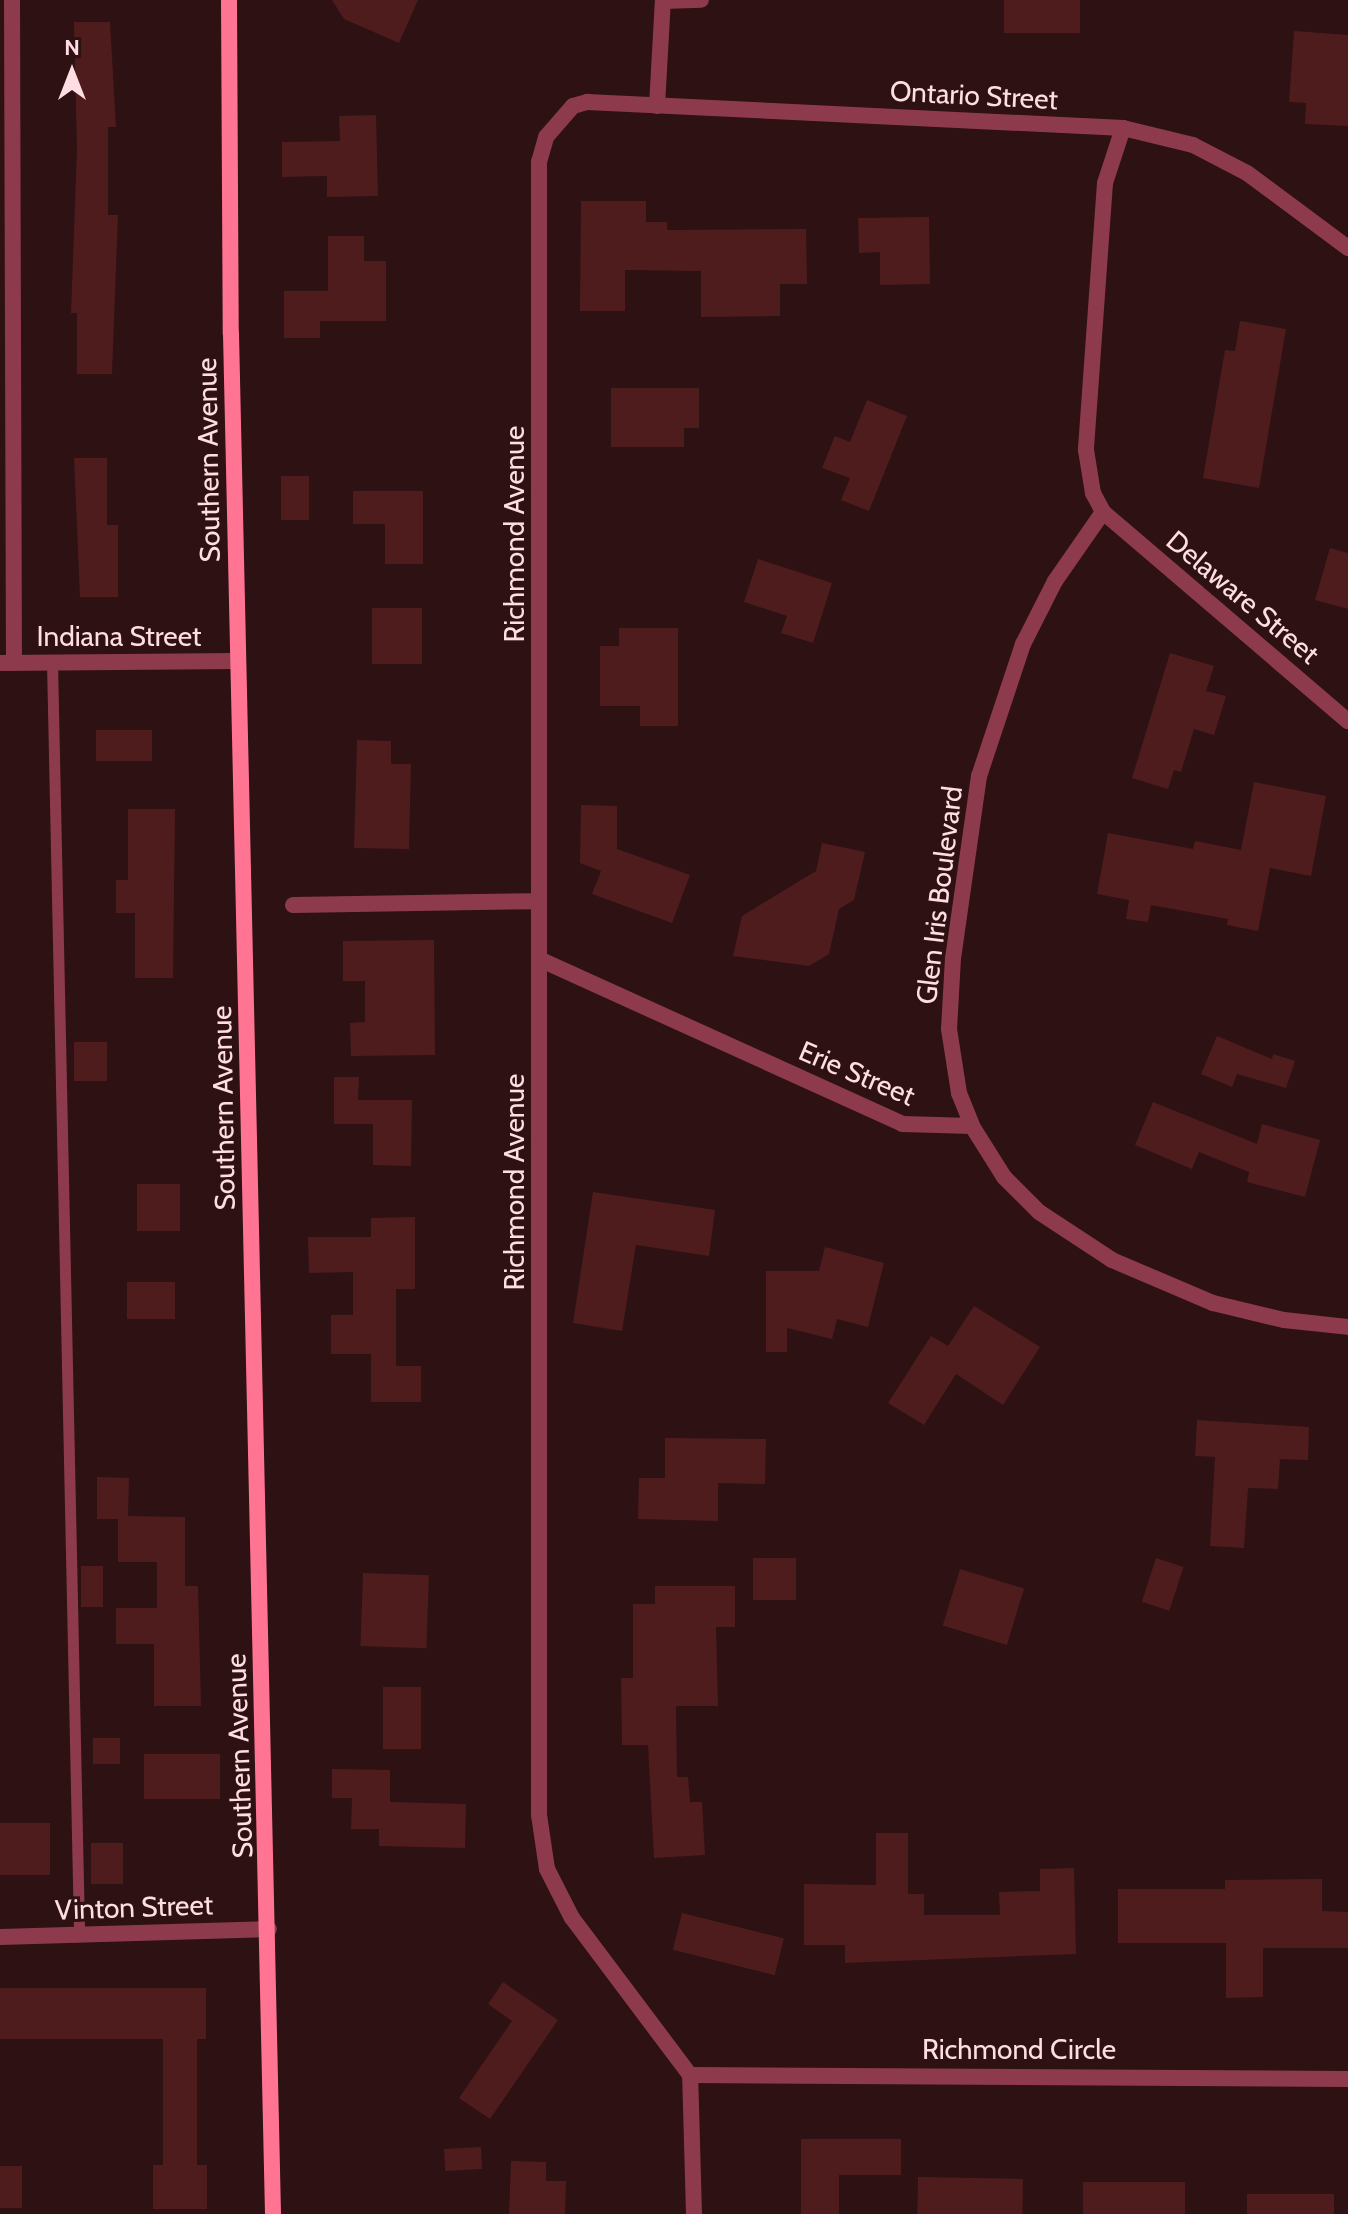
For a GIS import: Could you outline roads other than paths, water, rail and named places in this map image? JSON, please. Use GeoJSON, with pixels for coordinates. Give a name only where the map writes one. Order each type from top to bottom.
{"type":"FeatureCollection","features":[{"type":"Feature","properties":{"kind":"street"},"geometry":{"type":"LineString","coordinates":[[7,663],[12,0]]}},
{"type":"Feature","properties":{"kind":"street","name":"Southern Avenue"},"geometry":{"type":"LineString","coordinates":[[229,0],[238,661],[269,1929],[273,2214]]}},
{"type":"Feature","properties":{"kind":"street"},"geometry":{"type":"LineString","coordinates":[[657,106],[663,1],[701,0]]}},
{"type":"Feature","properties":{"kind":"street","name":"Ontario Street"},"geometry":{"type":"LineString","coordinates":[[567,112],[587,102],[1123,128],[1193,145],[1247,173],[1348,248]]}},
{"type":"Feature","properties":{"kind":"street","name":"Richmond Avenue"},"geometry":{"type":"LineString","coordinates":[[567,112],[546,137],[539,162],[542,1847],[556,1889],[572,1918],[690,2075]]}},
{"type":"Feature","properties":{"kind":"street"},"geometry":{"type":"LineString","coordinates":[[1103,512],[1093,493],[1086,450],[1105,183],[1123,128]]}},
{"type":"Feature","properties":{"kind":"street","name":"Delaware Street"},"geometry":{"type":"LineString","coordinates":[[1103,512],[1348,721]]}},
{"type":"Feature","properties":{"kind":"street","name":"Glen Iris Boulevard"},"geometry":{"type":"LineString","coordinates":[[972,1126],[953,1069],[949,1029],[963,862],[979,776],[1023,644],[1055,581],[1103,512]]}},
{"type":"Feature","properties":{"kind":"street","name":"Indiana Street"},"geometry":{"type":"LineString","coordinates":[[7,663],[238,661]]}},
{"type":"Feature","properties":{"kind":"street"},"geometry":{"type":"LineString","coordinates":[[293,905],[539,901]]}},
{"type":"Feature","properties":{"kind":"street","name":"Erie Street"},"geometry":{"type":"LineString","coordinates":[[539,959],[902,1124],[972,1126]]}},
{"type":"Feature","properties":{"kind":"street"},"geometry":{"type":"LineString","coordinates":[[972,1126],[1004,1177],[1039,1212],[1112,1260],[1213,1303],[1284,1320],[1348,1327]]}},
{"type":"Feature","properties":{"kind":"street","name":"Vinton Street"},"geometry":{"type":"LineString","coordinates":[[0,1937],[269,1929]]}},
{"type":"Feature","properties":{"kind":"street"},"geometry":{"type":"LineString","coordinates":[[690,2075],[694,2214]]}},
{"type":"Feature","properties":{"kind":"street","name":"Richmond Circle"},"geometry":{"type":"LineString","coordinates":[[690,2075],[1348,2079]]}},
{"type":"Feature","properties":{"kind":"lane"},"geometry":{"type":"LineString","coordinates":[[52,662],[79,1935]]}}]}
